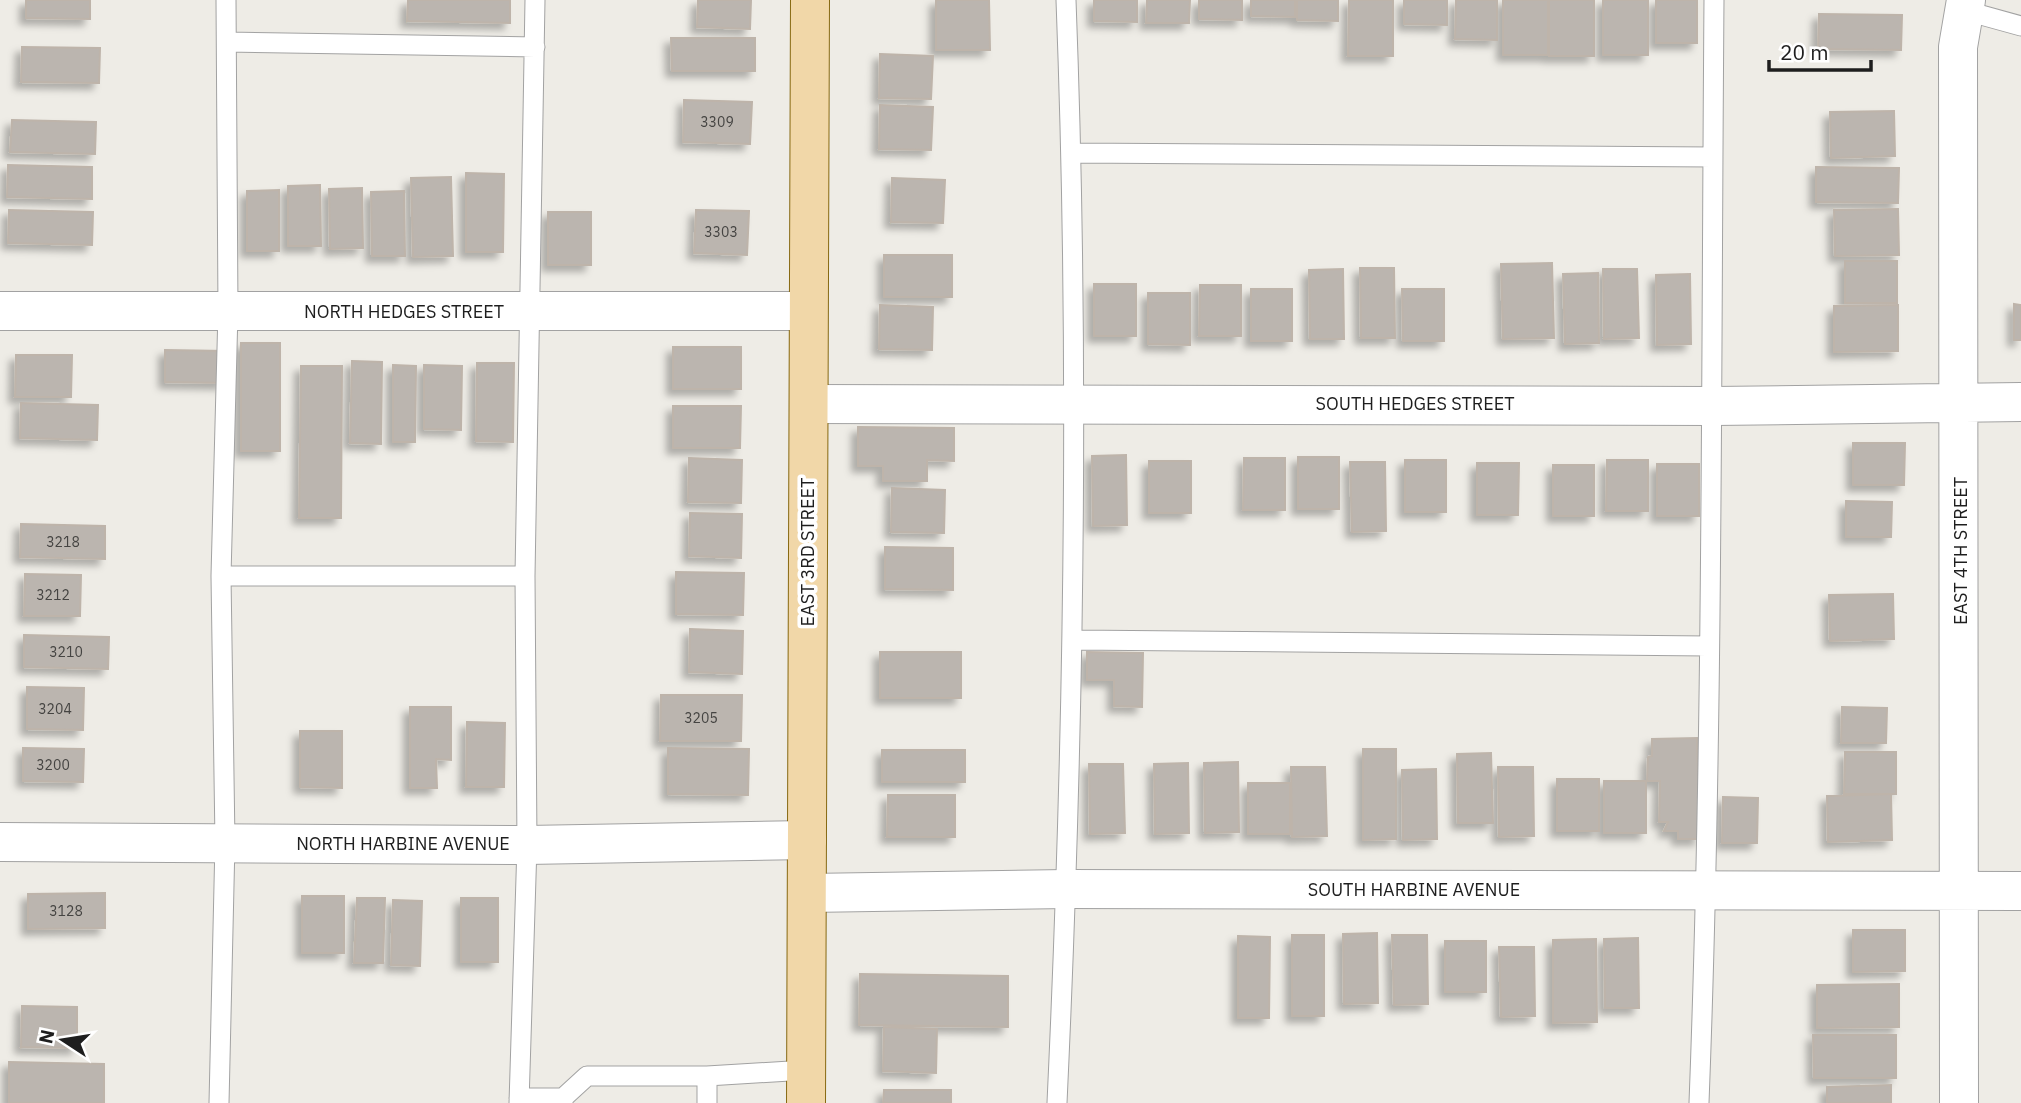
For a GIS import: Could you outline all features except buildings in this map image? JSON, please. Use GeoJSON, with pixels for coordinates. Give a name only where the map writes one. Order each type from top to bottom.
{"type":"FeatureCollection","features":[{"type":"Feature","properties":{"kind":"main road","name":"EAST 3RD STREET"},"geometry":{"type":"LineString","coordinates":[[806,1087],[810,0]]}},
{"type":"Feature","properties":{"kind":"street","name":"EAST 4TH STREET"},"geometry":{"type":"LineString","coordinates":[[1954,3],[1958,47],[1961,403],[1959,1103]]}},
{"type":"Feature","properties":{"kind":"street","name":"NORTH HEDGES STREET"},"geometry":{"type":"LineString","coordinates":[[0,311],[808,311]]}},
{"type":"Feature","properties":{"kind":"street","name":"SOUTH HEDGES STREET"},"geometry":{"type":"LineString","coordinates":[[809,404],[1072,402],[1714,406],[2021,402]]}},
{"type":"Feature","properties":{"kind":"street","name":"NORTH HARBINE AVENUE"},"geometry":{"type":"LineString","coordinates":[[0,842],[527,845],[807,840]]}},
{"type":"Feature","properties":{"kind":"street","name":"SOUTH HARBINE AVENUE"},"geometry":{"type":"LineString","coordinates":[[808,893],[1067,890],[2021,891]]}},
{"type":"Feature","properties":{"kind":"lane"},"geometry":{"type":"LineString","coordinates":[[219,1103],[225,842],[221,576],[228,311],[226,0]]}},
{"type":"Feature","properties":{"kind":"lane"},"geometry":{"type":"LineString","coordinates":[[535,0],[526,576],[527,845],[519,1101],[563,1100],[587,1076],[707,1076],[806,1087]]}},
{"type":"Feature","properties":{"kind":"lane"},"geometry":{"type":"LineString","coordinates":[[1057,1103],[1067,890],[1074,640],[1072,153],[1066,0]]}},
{"type":"Feature","properties":{"kind":"lane"},"geometry":{"type":"LineString","coordinates":[[1699,1103],[1707,892],[1707,646],[1714,406],[1714,0]]}},
{"type":"Feature","properties":{"kind":"lane"},"geometry":{"type":"LineString","coordinates":[[1954,3],[2021,26]]}},
{"type":"Feature","properties":{"kind":"lane"},"geometry":{"type":"LineString","coordinates":[[227,42],[535,47]]}},
{"type":"Feature","properties":{"kind":"lane"},"geometry":{"type":"LineString","coordinates":[[1072,153],[1713,157]]}},
{"type":"Feature","properties":{"kind":"lane"},"geometry":{"type":"LineString","coordinates":[[221,576],[526,576]]}},
{"type":"Feature","properties":{"kind":"lane"},"geometry":{"type":"LineString","coordinates":[[1074,640],[1707,646]]}},
{"type":"Feature","properties":{"kind":"lane"},"geometry":{"type":"LineString","coordinates":[[707,1076],[707,1103]]}}]}
